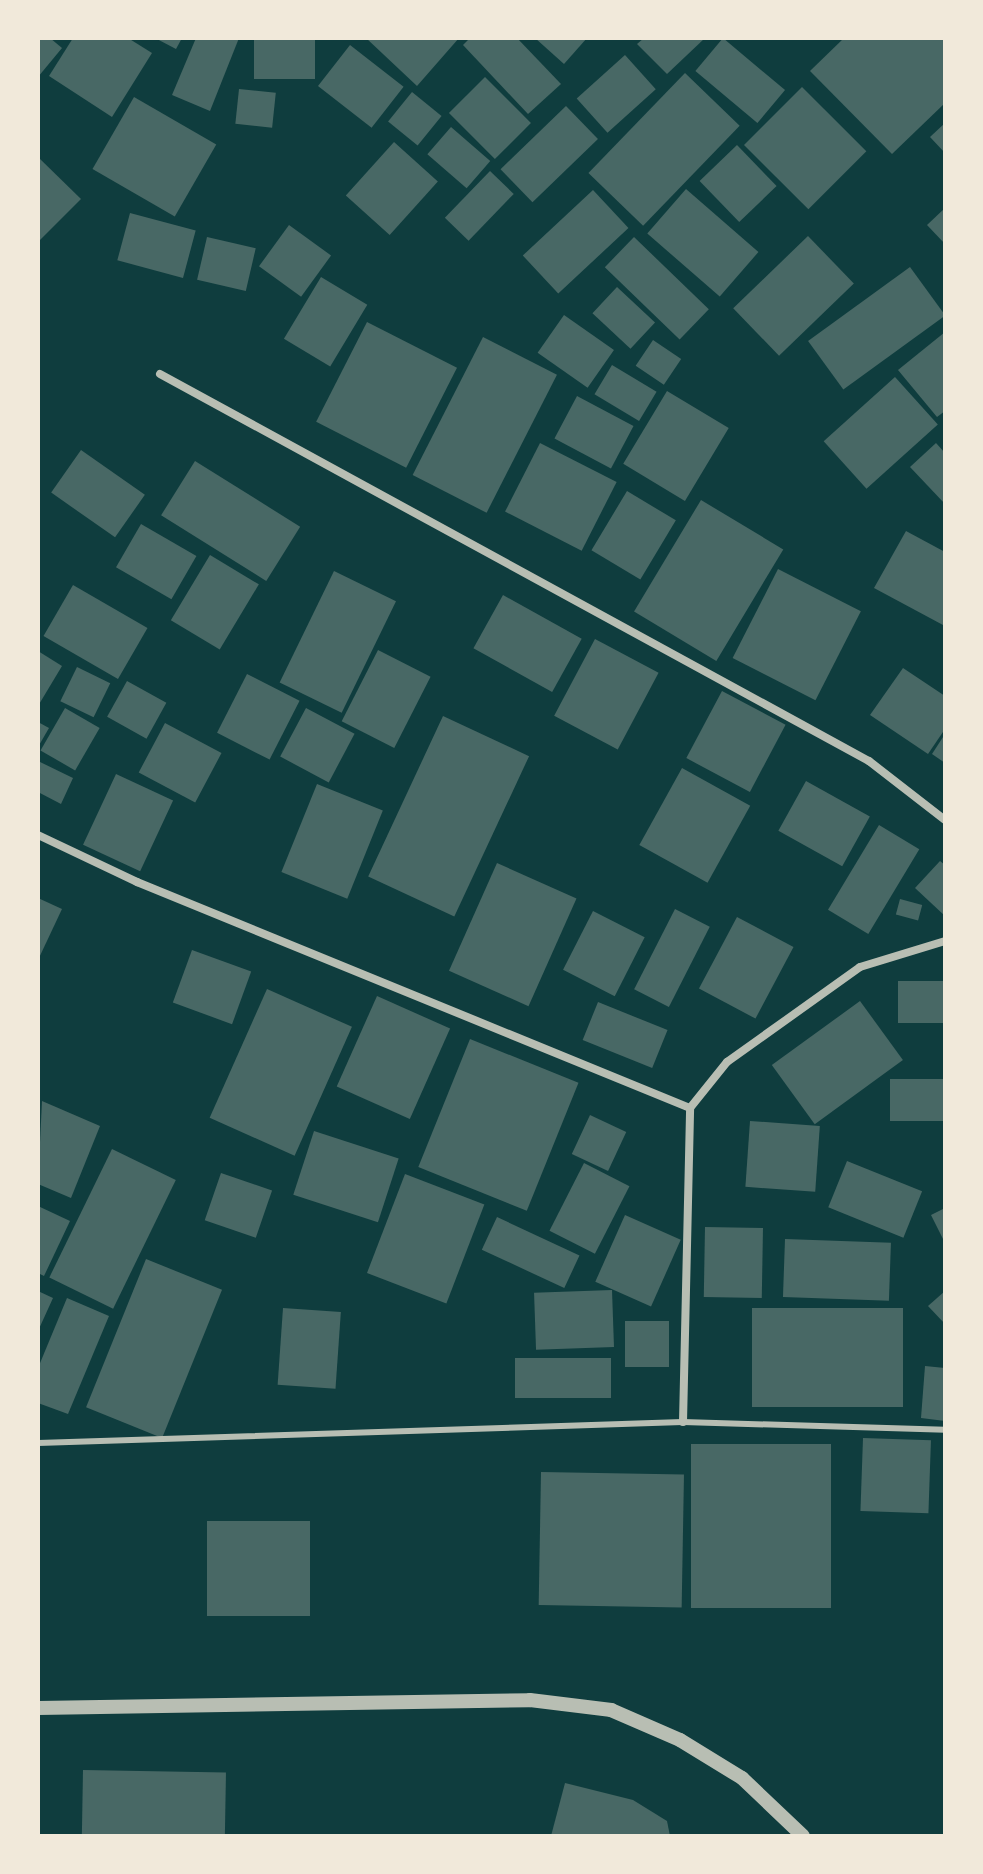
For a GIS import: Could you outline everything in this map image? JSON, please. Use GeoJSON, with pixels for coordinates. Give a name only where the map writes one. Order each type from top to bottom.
{"type":"FeatureCollection","features":[{"type":"Feature","properties":{"kind":"street"},"geometry":{"type":"LineString","coordinates":[[160,374],[869,761],[945,820]]}},
{"type":"Feature","properties":{"kind":"street"},"geometry":{"type":"LineString","coordinates":[[38,835],[137,882],[690,1108]]}},
{"type":"Feature","properties":{"kind":"street"},"geometry":{"type":"LineString","coordinates":[[683,1422],[690,1108],[727,1062],[860,967],[945,941]]}},
{"type":"Feature","properties":{"kind":"street"},"geometry":{"type":"LineString","coordinates":[[38,1708],[530,1700],[611,1710],[680,1740],[742,1778],[803,1836]]}},
{"type":"Feature","properties":{"kind":"lane"},"geometry":{"type":"LineString","coordinates":[[38,1443],[683,1422],[945,1430]]}},
{"type":"Feature","properties":{"kind":"building"},"geometry":{"type":"Polygon","coordinates":[[[38,38],[50,38],[62,48],[38,77],[38,38]]]}},
{"type":"Feature","properties":{"kind":"building"},"geometry":{"type":"Polygon","coordinates":[[[73,38],[128,38],[152,53],[112,117],[49,76],[73,38]]]}},
{"type":"Feature","properties":{"kind":"building"},"geometry":{"type":"Polygon","coordinates":[[[155,38],[182,38],[176,49],[155,38]]]}},
{"type":"Feature","properties":{"kind":"building"},"geometry":{"type":"Polygon","coordinates":[[[196,38],[239,38],[210,111],[172,95],[196,38]]]}},
{"type":"Feature","properties":{"kind":"building"},"geometry":{"type":"Polygon","coordinates":[[[254,38],[315,38],[315,79],[254,79],[254,38]]]}},
{"type":"Feature","properties":{"kind":"building"},"geometry":{"type":"Polygon","coordinates":[[[366,38],[459,38],[417,86],[366,38]]]}},
{"type":"Feature","properties":{"kind":"building"},"geometry":{"type":"Polygon","coordinates":[[[470,38],[517,38],[561,84],[528,114],[463,45],[470,38]]]}},
{"type":"Feature","properties":{"kind":"building"},"geometry":{"type":"Polygon","coordinates":[[[535,38],[587,38],[564,64],[535,38]]]}},
{"type":"Feature","properties":{"kind":"building"},"geometry":{"type":"Polygon","coordinates":[[[644,38],[705,38],[667,74],[637,44],[644,38]]]}},
{"type":"Feature","properties":{"kind":"building"},"geometry":{"type":"Polygon","coordinates":[[[723,38],[785,90],[757,123],[695,71],[723,38]]]}},
{"type":"Feature","properties":{"kind":"building"},"geometry":{"type":"Polygon","coordinates":[[[844,38],[945,38],[945,103],[892,154],[810,71],[844,38]]]}},
{"type":"Feature","properties":{"kind":"building"},"geometry":{"type":"Polygon","coordinates":[[[350,45],[404,87],[372,128],[318,86],[350,45]]]}},
{"type":"Feature","properties":{"kind":"building"},"geometry":{"type":"Polygon","coordinates":[[[625,55],[656,89],[607,133],[577,98],[625,55]]]}},
{"type":"Feature","properties":{"kind":"building"},"geometry":{"type":"Polygon","coordinates":[[[685,73],[740,126],[643,226],[588,173],[685,73]]]}},
{"type":"Feature","properties":{"kind":"building"},"geometry":{"type":"Polygon","coordinates":[[[485,77],[531,123],[495,159],[449,113],[485,77]]]}},
{"type":"Feature","properties":{"kind":"building"},"geometry":{"type":"Polygon","coordinates":[[[802,87],[866,151],[808,209],[744,145],[802,87]]]}},
{"type":"Feature","properties":{"kind":"building"},"geometry":{"type":"Polygon","coordinates":[[[239,89],[276,93],[272,128],[235,124],[239,89]]]}},
{"type":"Feature","properties":{"kind":"building"},"geometry":{"type":"Polygon","coordinates":[[[412,92],[442,116],[418,145],[388,122],[412,92]]]}},
{"type":"Feature","properties":{"kind":"building"},"geometry":{"type":"Polygon","coordinates":[[[134,97],[216,144],[175,216],[92,169],[134,97]]]}},
{"type":"Feature","properties":{"kind":"building"},"geometry":{"type":"Polygon","coordinates":[[[566,106],[598,139],[532,202],[501,169],[566,106]]]}},
{"type":"Feature","properties":{"kind":"building"},"geometry":{"type":"Polygon","coordinates":[[[945,123],[945,153],[930,137],[945,123]]]}},
{"type":"Feature","properties":{"kind":"building"},"geometry":{"type":"Polygon","coordinates":[[[451,127],[490,161],[467,188],[427,154],[451,127]]]}},
{"type":"Feature","properties":{"kind":"building"},"geometry":{"type":"Polygon","coordinates":[[[394,142],[438,181],[390,235],[346,196],[394,142]]]}},
{"type":"Feature","properties":{"kind":"building"},"geometry":{"type":"Polygon","coordinates":[[[737,145],[777,186],[739,222],[700,181],[737,145]]]}},
{"type":"Feature","properties":{"kind":"building"},"geometry":{"type":"Polygon","coordinates":[[[38,157],[81,199],[38,242],[38,157]]]}},
{"type":"Feature","properties":{"kind":"building"},"geometry":{"type":"Polygon","coordinates":[[[490,171],[514,194],[469,241],[445,218],[490,171]]]}},
{"type":"Feature","properties":{"kind":"building"},"geometry":{"type":"Polygon","coordinates":[[[686,189],[758,252],[720,297],[647,234],[686,189]]]}},
{"type":"Feature","properties":{"kind":"building"},"geometry":{"type":"Polygon","coordinates":[[[593,190],[628,228],[558,294],[523,255],[593,190]]]}},
{"type":"Feature","properties":{"kind":"building"},"geometry":{"type":"Polygon","coordinates":[[[945,208],[945,244],[927,225],[945,208]]]}},
{"type":"Feature","properties":{"kind":"building"},"geometry":{"type":"Polygon","coordinates":[[[130,213],[196,231],[183,278],[117,260],[130,213]]]}},
{"type":"Feature","properties":{"kind":"building"},"geometry":{"type":"Polygon","coordinates":[[[289,225],[331,256],[301,297],[259,266],[289,225]]]}},
{"type":"Feature","properties":{"kind":"building"},"geometry":{"type":"Polygon","coordinates":[[[808,236],[854,283],[779,356],[733,308],[808,236]]]}},
{"type":"Feature","properties":{"kind":"building"},"geometry":{"type":"Polygon","coordinates":[[[207,237],[256,248],[246,291],[197,280],[207,237]]]}},
{"type":"Feature","properties":{"kind":"building"},"geometry":{"type":"Polygon","coordinates":[[[634,237],[709,309],[680,339],[605,267],[634,237]]]}},
{"type":"Feature","properties":{"kind":"building"},"geometry":{"type":"Polygon","coordinates":[[[910,267],[945,316],[843,390],[808,341],[910,267]]]}},
{"type":"Feature","properties":{"kind":"building"},"geometry":{"type":"Polygon","coordinates":[[[321,277],[367,305],[330,367],[284,339],[321,277]]]}},
{"type":"Feature","properties":{"kind":"building"},"geometry":{"type":"Polygon","coordinates":[[[617,287],[655,322],[630,349],[592,313],[617,287]]]}},
{"type":"Feature","properties":{"kind":"building"},"geometry":{"type":"Polygon","coordinates":[[[564,315],[614,350],[588,388],[538,353],[564,315]]]}},
{"type":"Feature","properties":{"kind":"building"},"geometry":{"type":"Polygon","coordinates":[[[367,322],[457,368],[406,468],[316,422],[367,322]]]}},
{"type":"Feature","properties":{"kind":"building"},"geometry":{"type":"Polygon","coordinates":[[[945,332],[945,411],[937,417],[898,370],[945,332]]]}},
{"type":"Feature","properties":{"kind":"building"},"geometry":{"type":"Polygon","coordinates":[[[483,337],[557,375],[487,513],[413,475],[483,337]]]}},
{"type":"Feature","properties":{"kind":"building"},"geometry":{"type":"Polygon","coordinates":[[[653,340],[681,359],[664,385],[636,366],[653,340]]]}},
{"type":"Feature","properties":{"kind":"building"},"geometry":{"type":"Polygon","coordinates":[[[612,365],[657,392],[639,421],[594,394],[612,365]]]}},
{"type":"Feature","properties":{"kind":"building"},"geometry":{"type":"Polygon","coordinates":[[[895,377],[938,425],[866,489],[824,441],[895,377]]]}},
{"type":"Feature","properties":{"kind":"building"},"geometry":{"type":"Polygon","coordinates":[[[667,391],[729,428],[685,501],[623,464],[667,391]]]}},
{"type":"Feature","properties":{"kind":"building"},"geometry":{"type":"Polygon","coordinates":[[[577,396],[634,426],[611,468],[554,438],[577,396]]]}},
{"type":"Feature","properties":{"kind":"building"},"geometry":{"type":"Polygon","coordinates":[[[540,443],[617,482],[582,551],[505,512],[540,443]]]}},
{"type":"Feature","properties":{"kind":"building"},"geometry":{"type":"Polygon","coordinates":[[[936,443],[945,453],[945,504],[910,467],[936,443]]]}},
{"type":"Feature","properties":{"kind":"building"},"geometry":{"type":"Polygon","coordinates":[[[81,450],[145,495],[115,537],[51,493],[81,450]]]}},
{"type":"Feature","properties":{"kind":"building"},"geometry":{"type":"Polygon","coordinates":[[[195,461],[300,527],[266,581],[161,515],[195,461]]]}},
{"type":"Feature","properties":{"kind":"building"},"geometry":{"type":"Polygon","coordinates":[[[627,491],[676,520],[640,580],[591,550],[627,491]]]}},
{"type":"Feature","properties":{"kind":"building"},"geometry":{"type":"Polygon","coordinates":[[[701,500],[783,549],[716,661],[634,611],[701,500]]]}},
{"type":"Feature","properties":{"kind":"building"},"geometry":{"type":"Polygon","coordinates":[[[141,524],[196,556],[171,599],[116,567],[141,524]]]}},
{"type":"Feature","properties":{"kind":"building"},"geometry":{"type":"Polygon","coordinates":[[[906,531],[945,552],[943,625],[874,588],[906,531]]]}},
{"type":"Feature","properties":{"kind":"building"},"geometry":{"type":"Polygon","coordinates":[[[210,555],[259,584],[220,650],[171,620],[210,555]]]}},
{"type":"Feature","properties":{"kind":"building"},"geometry":{"type":"Polygon","coordinates":[[[778,569],[861,611],[815,700],[733,658],[778,569]]]}},
{"type":"Feature","properties":{"kind":"building"},"geometry":{"type":"Polygon","coordinates":[[[334,571],[396,601],[342,713],[280,682],[334,571]]]}},
{"type":"Feature","properties":{"kind":"building"},"geometry":{"type":"Polygon","coordinates":[[[73,585],[147,628],[118,679],[44,636],[73,585]]]}},
{"type":"Feature","properties":{"kind":"building"},"geometry":{"type":"Polygon","coordinates":[[[503,595],[582,639],[552,692],[473,648],[503,595]]]}},
{"type":"Feature","properties":{"kind":"building"},"geometry":{"type":"Polygon","coordinates":[[[595,639],[659,673],[618,750],[554,716],[595,639]]]}},
{"type":"Feature","properties":{"kind":"building"},"geometry":{"type":"Polygon","coordinates":[[[378,650],[431,677],[394,748],[342,721],[378,650]]]}},
{"type":"Feature","properties":{"kind":"building"},"geometry":{"type":"Polygon","coordinates":[[[38,651],[62,666],[38,706],[38,651]]]}},
{"type":"Feature","properties":{"kind":"building"},"geometry":{"type":"Polygon","coordinates":[[[77,667],[110,683],[94,717],[60,701],[77,667]]]}},
{"type":"Feature","properties":{"kind":"building"},"geometry":{"type":"Polygon","coordinates":[[[903,668],[945,696],[945,729],[928,754],[870,715],[903,668]]]}},
{"type":"Feature","properties":{"kind":"building"},"geometry":{"type":"Polygon","coordinates":[[[247,674],[300,701],[270,760],[217,733],[247,674]]]}},
{"type":"Feature","properties":{"kind":"building"},"geometry":{"type":"Polygon","coordinates":[[[127,681],[166,703],[146,739],[107,717],[127,681]]]}},
{"type":"Feature","properties":{"kind":"building"},"geometry":{"type":"Polygon","coordinates":[[[722,691],[786,725],[750,792],[686,758],[722,691]]]}},
{"type":"Feature","properties":{"kind":"building"},"geometry":{"type":"Polygon","coordinates":[[[65,708],[100,728],[75,770],[40,750],[65,708]]]}},
{"type":"Feature","properties":{"kind":"building"},"geometry":{"type":"Polygon","coordinates":[[[306,708],[355,734],[329,782],[280,757],[306,708]]]}},
{"type":"Feature","properties":{"kind":"building"},"geometry":{"type":"Polygon","coordinates":[[[443,716],[529,756],[454,917],[368,876],[443,716]]]}},
{"type":"Feature","properties":{"kind":"building"},"geometry":{"type":"Polygon","coordinates":[[[38,722],[49,728],[38,747],[38,722]]]}},
{"type":"Feature","properties":{"kind":"building"},"geometry":{"type":"Polygon","coordinates":[[[165,723],[222,753],[195,802],[139,772],[165,723]]]}},
{"type":"Feature","properties":{"kind":"building"},"geometry":{"type":"Polygon","coordinates":[[[945,734],[945,763],[932,754],[945,734]]]}},
{"type":"Feature","properties":{"kind":"building"},"geometry":{"type":"Polygon","coordinates":[[[38,761],[73,778],[61,804],[38,792],[38,761]]]}},
{"type":"Feature","properties":{"kind":"building"},"geometry":{"type":"Polygon","coordinates":[[[682,768],[750,806],[708,883],[639,845],[682,768]]]}},
{"type":"Feature","properties":{"kind":"building"},"geometry":{"type":"Polygon","coordinates":[[[116,774],[173,801],[140,871],[83,845],[116,774]]]}},
{"type":"Feature","properties":{"kind":"building"},"geometry":{"type":"Polygon","coordinates":[[[806,781],[870,816],[842,866],[778,831],[806,781]]]}},
{"type":"Feature","properties":{"kind":"building"},"geometry":{"type":"Polygon","coordinates":[[[317,784],[383,811],[347,899],[281,872],[317,784]]]}},
{"type":"Feature","properties":{"kind":"building"},"geometry":{"type":"Polygon","coordinates":[[[879,825],[919,849],[868,934],[828,910],[879,825]]]}},
{"type":"Feature","properties":{"kind":"building"},"geometry":{"type":"Polygon","coordinates":[[[940,861],[945,865],[945,916],[915,888],[940,861]]]}},
{"type":"Feature","properties":{"kind":"building"},"geometry":{"type":"Polygon","coordinates":[[[497,863],[576,898],[528,1006],[449,971],[497,863]]]}},
{"type":"Feature","properties":{"kind":"building"},"geometry":{"type":"Polygon","coordinates":[[[38,898],[62,909],[38,960],[38,898]]]}},
{"type":"Feature","properties":{"kind":"building"},"geometry":{"type":"Polygon","coordinates":[[[900,899],[922,905],[918,920],[896,914],[900,899]]]}},
{"type":"Feature","properties":{"kind":"building"},"geometry":{"type":"Polygon","coordinates":[[[675,909],[710,927],[669,1007],[634,989],[675,909]]]}},
{"type":"Feature","properties":{"kind":"building"},"geometry":{"type":"Polygon","coordinates":[[[593,911],[645,937],[615,996],[563,970],[593,911]]]}},
{"type":"Feature","properties":{"kind":"building"},"geometry":{"type":"Polygon","coordinates":[[[737,917],[794,947],[755,1019],[699,989],[737,917]]]}},
{"type":"Feature","properties":{"kind":"building"},"geometry":{"type":"Polygon","coordinates":[[[192,950],[251,972],[232,1024],[173,1003],[192,950]]]}},
{"type":"Feature","properties":{"kind":"building"},"geometry":{"type":"Polygon","coordinates":[[[898,981],[945,981],[945,1023],[898,1023],[898,981]]]}},
{"type":"Feature","properties":{"kind":"building"},"geometry":{"type":"Polygon","coordinates":[[[267,989],[352,1027],[295,1156],[210,1118],[267,989]]]}},
{"type":"Feature","properties":{"kind":"building"},"geometry":{"type":"Polygon","coordinates":[[[377,996],[450,1029],[410,1119],[337,1086],[377,996]]]}},
{"type":"Feature","properties":{"kind":"building"},"geometry":{"type":"Polygon","coordinates":[[[860,1001],[903,1060],[815,1124],[772,1065],[860,1001]]]}},
{"type":"Feature","properties":{"kind":"building"},"geometry":{"type":"Polygon","coordinates":[[[598,1002],[668,1030],[652,1068],[583,1040],[598,1002]]]}},
{"type":"Feature","properties":{"kind":"building"},"geometry":{"type":"Polygon","coordinates":[[[470,1039],[578,1083],[527,1211],[418,1167],[470,1039]]]}},
{"type":"Feature","properties":{"kind":"building"},"geometry":{"type":"Polygon","coordinates":[[[890,1079],[945,1079],[945,1121],[890,1121],[890,1079]]]}},
{"type":"Feature","properties":{"kind":"building"},"geometry":{"type":"Polygon","coordinates":[[[42,1101],[100,1126],[71,1198],[38,1184],[42,1101]]]}},
{"type":"Feature","properties":{"kind":"building"},"geometry":{"type":"Polygon","coordinates":[[[590,1115],[626,1132],[608,1171],[572,1154],[590,1115]]]}},
{"type":"Feature","properties":{"kind":"building"},"geometry":{"type":"Polygon","coordinates":[[[750,1121],[820,1126],[815,1192],[745,1187],[750,1121]]]}},
{"type":"Feature","properties":{"kind":"building"},"geometry":{"type":"Polygon","coordinates":[[[314,1131],[399,1159],[378,1222],[293,1195],[314,1131]]]}},
{"type":"Feature","properties":{"kind":"building"},"geometry":{"type":"Polygon","coordinates":[[[112,1149],[176,1180],[113,1309],[49,1278],[112,1149]]]}},
{"type":"Feature","properties":{"kind":"building"},"geometry":{"type":"Polygon","coordinates":[[[847,1161],[922,1191],[903,1238],[828,1207],[847,1161]]]}},
{"type":"Feature","properties":{"kind":"building"},"geometry":{"type":"Polygon","coordinates":[[[584,1163],[629,1186],[595,1254],[549,1231],[584,1163]]]}},
{"type":"Feature","properties":{"kind":"building"},"geometry":{"type":"Polygon","coordinates":[[[221,1173],[272,1191],[256,1238],[205,1220],[221,1173]]]}},
{"type":"Feature","properties":{"kind":"building"},"geometry":{"type":"Polygon","coordinates":[[[405,1174],[484,1204],[446,1303],[367,1273],[405,1174]]]}},
{"type":"Feature","properties":{"kind":"building"},"geometry":{"type":"Polygon","coordinates":[[[38,1206],[70,1221],[44,1276],[38,1273],[38,1206]]]}},
{"type":"Feature","properties":{"kind":"building"},"geometry":{"type":"Polygon","coordinates":[[[945,1208],[945,1243],[931,1215],[945,1208]]]}},
{"type":"Feature","properties":{"kind":"building"},"geometry":{"type":"Polygon","coordinates":[[[625,1215],[681,1240],[651,1306],[595,1282],[625,1215]]]}},
{"type":"Feature","properties":{"kind":"building"},"geometry":{"type":"Polygon","coordinates":[[[497,1217],[579,1255],[564,1288],[482,1250],[497,1217]]]}},
{"type":"Feature","properties":{"kind":"building"},"geometry":{"type":"Polygon","coordinates":[[[705,1227],[763,1228],[762,1298],[704,1297],[705,1227]]]}},
{"type":"Feature","properties":{"kind":"building"},"geometry":{"type":"Polygon","coordinates":[[[785,1239],[891,1243],[889,1301],[783,1297],[785,1239]]]}},
{"type":"Feature","properties":{"kind":"building"},"geometry":{"type":"Polygon","coordinates":[[[146,1259],[222,1290],[162,1438],[86,1407],[146,1259]]]}},
{"type":"Feature","properties":{"kind":"building"},"geometry":{"type":"Polygon","coordinates":[[[612,1290],[614,1347],[536,1350],[534,1293],[612,1290]]]}},
{"type":"Feature","properties":{"kind":"building"},"geometry":{"type":"Polygon","coordinates":[[[38,1291],[53,1298],[38,1331],[38,1291]]]}},
{"type":"Feature","properties":{"kind":"building"},"geometry":{"type":"Polygon","coordinates":[[[945,1291],[945,1324],[928,1306],[945,1291]]]}},
{"type":"Feature","properties":{"kind":"building"},"geometry":{"type":"Polygon","coordinates":[[[67,1298],[109,1316],[68,1414],[38,1403],[38,1368],[67,1298]]]}},
{"type":"Feature","properties":{"kind":"building"},"geometry":{"type":"Polygon","coordinates":[[[283,1308],[341,1312],[335,1389],[278,1385],[283,1308]]]}},
{"type":"Feature","properties":{"kind":"building"},"geometry":{"type":"Polygon","coordinates":[[[752,1308],[903,1308],[903,1407],[752,1407],[752,1308]]]}},
{"type":"Feature","properties":{"kind":"building"},"geometry":{"type":"Polygon","coordinates":[[[625,1321],[669,1321],[669,1367],[625,1367],[625,1321]]]}},
{"type":"Feature","properties":{"kind":"building"},"geometry":{"type":"Polygon","coordinates":[[[515,1358],[611,1358],[611,1398],[515,1398],[515,1358]]]}},
{"type":"Feature","properties":{"kind":"building"},"geometry":{"type":"Polygon","coordinates":[[[925,1366],[945,1368],[945,1421],[921,1418],[925,1366]]]}},
{"type":"Feature","properties":{"kind":"building"},"geometry":{"type":"Polygon","coordinates":[[[863,1438],[931,1440],[928,1513],[860,1511],[863,1438]]]}},
{"type":"Feature","properties":{"kind":"building"},"geometry":{"type":"Polygon","coordinates":[[[691,1444],[831,1444],[831,1608],[691,1608],[691,1444]]]}},
{"type":"Feature","properties":{"kind":"building"},"geometry":{"type":"Polygon","coordinates":[[[541,1472],[684,1474],[682,1607],[539,1605],[541,1472]]]}},
{"type":"Feature","properties":{"kind":"building"},"geometry":{"type":"Polygon","coordinates":[[[207,1521],[310,1521],[310,1616],[207,1616],[207,1521]]]}},
{"type":"Feature","properties":{"kind":"building"},"geometry":{"type":"Polygon","coordinates":[[[83,1770],[226,1772],[225,1836],[82,1836],[83,1770]]]}},
{"type":"Feature","properties":{"kind":"building"},"geometry":{"type":"Polygon","coordinates":[[[565,1783],[633,1800],[667,1821],[670,1836],[551,1836],[565,1783]]]}}]}
